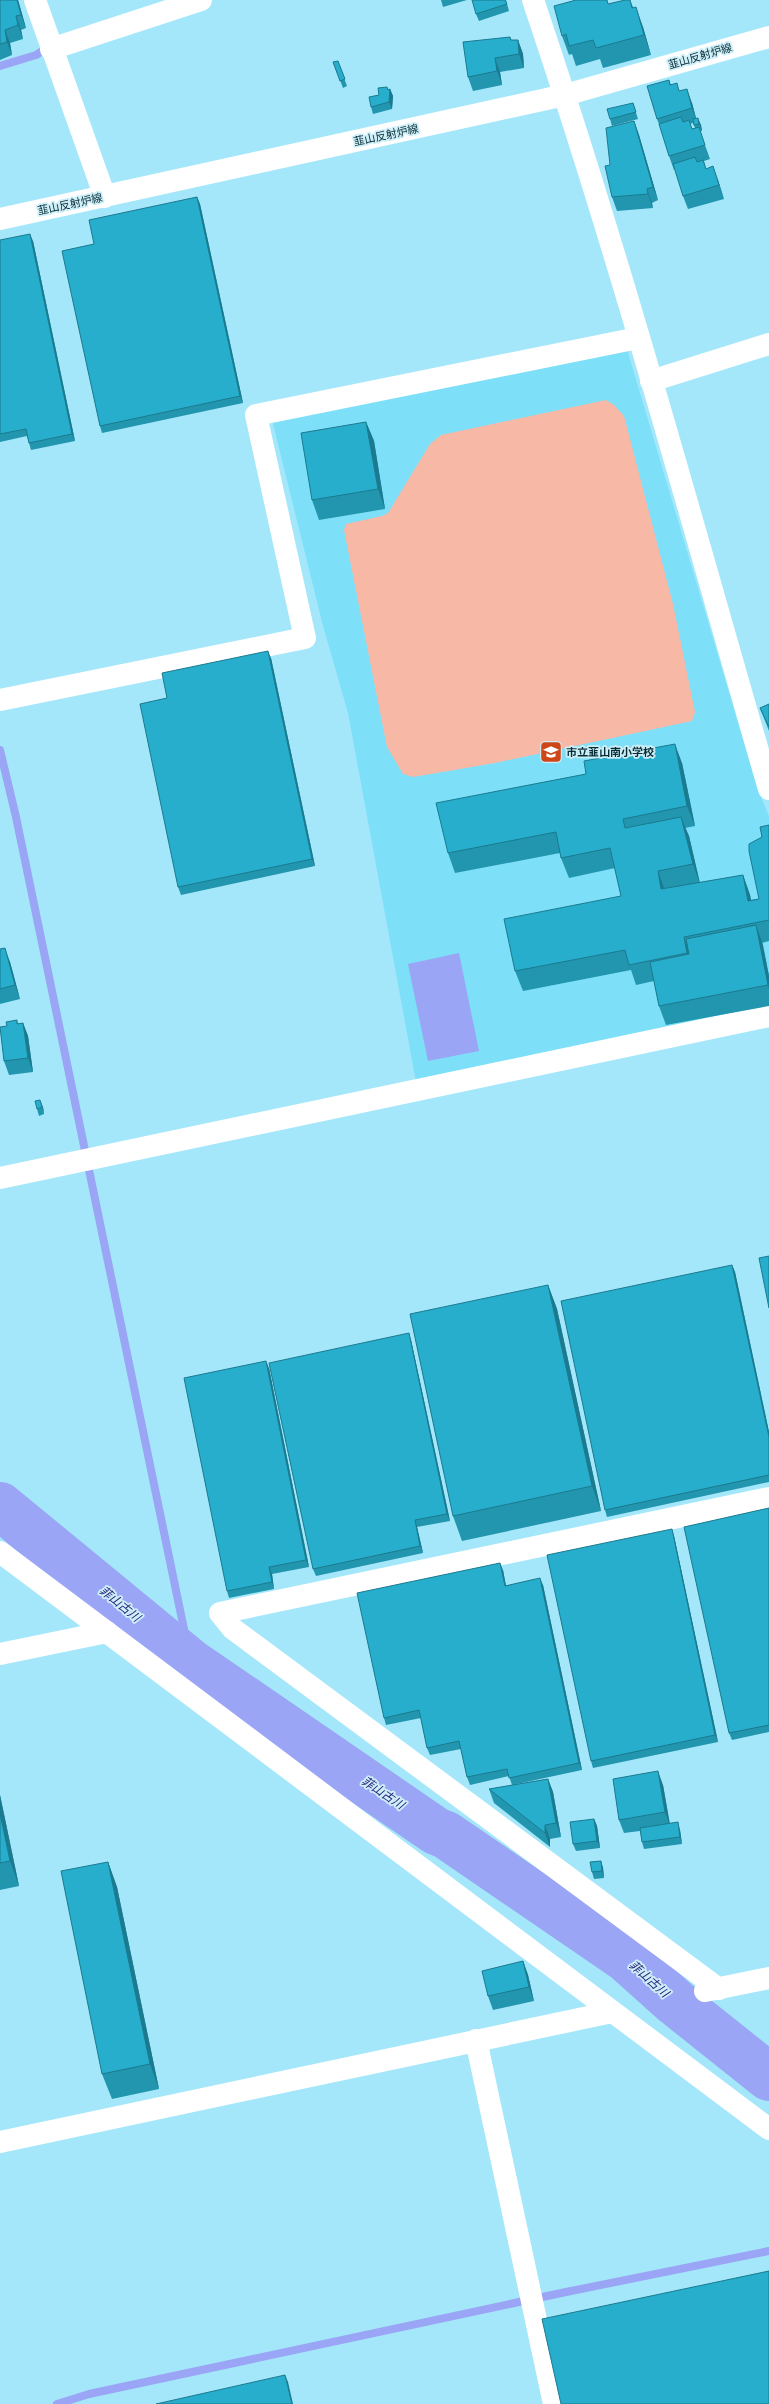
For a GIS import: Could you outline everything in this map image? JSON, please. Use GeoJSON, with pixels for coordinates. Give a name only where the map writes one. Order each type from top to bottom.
{"type":"FeatureCollection","features":[{"type":"Feature","properties":{"kind":"street"},"geometry":{"type":"LineString","coordinates":[[35,0],[51,49],[105,197]]}},
{"type":"Feature","properties":{"kind":"street"},"geometry":{"type":"LineString","coordinates":[[51,49],[202,0]]}},
{"type":"Feature","properties":{"kind":"street"},"geometry":{"type":"LineString","coordinates":[[533,0],[565,95],[651,381],[769,789]]}},
{"type":"Feature","properties":{"kind":"street","name":"韮山反射炉線"},"geometry":{"type":"LineString","coordinates":[[0,219],[565,95],[769,36]]}},
{"type":"Feature","properties":{"kind":"street"},"geometry":{"type":"LineString","coordinates":[[0,700],[305,638],[256,415],[638,338]]}},
{"type":"Feature","properties":{"kind":"street"},"geometry":{"type":"LineString","coordinates":[[651,381],[769,344]]}},
{"type":"Feature","properties":{"kind":"street"},"geometry":{"type":"LineString","coordinates":[[0,1178],[769,1016]]}},
{"type":"Feature","properties":{"kind":"street"},"geometry":{"type":"LineString","coordinates":[[769,1498],[220,1613],[233,1629],[709,1990],[769,1978]]}},
{"type":"Feature","properties":{"kind":"street"},"geometry":{"type":"LineString","coordinates":[[0,1552],[769,2129]]}},
{"type":"Feature","properties":{"kind":"street"},"geometry":{"type":"LineString","coordinates":[[0,1654],[107,1632]]}},
{"type":"Feature","properties":{"kind":"street"},"geometry":{"type":"LineString","coordinates":[[0,2142],[612,2012]]}},
{"type":"Feature","properties":{"kind":"street"},"geometry":{"type":"LineString","coordinates":[[476,2040],[554,2404]]}},
{"type":"Feature","properties":{"kind":"shaded area","name":"市立韮山南小学校"},"geometry":{"type":"Polygon","coordinates":[[[627,349],[758,790],[769,816],[769,1009],[416,1082],[348,713],[323,626],[272,420],[627,349]]]}},
{"type":"Feature","properties":{"kind":"shaded area"},"geometry":{"type":"Polygon","coordinates":[[[606,400],[614,405],[624,416],[673,604],[695,712],[692,721],[495,763],[413,777],[403,774],[387,747],[344,530],[346,524],[382,516],[388,513],[430,444],[441,435],[606,400]]]}},
{"type":"Feature","properties":{"kind":"shaded area"},"geometry":{"type":"Polygon","coordinates":[[[459,953],[479,1051],[428,1061],[408,964],[459,953]]]}},
{"type":"Feature","properties":{"kind":"building"},"geometry":{"type":"Polygon","coordinates":[[[0,0],[17,0],[21,15],[16,16],[18,25],[5,30],[7,42],[0,44],[0,0]]]}},
{"type":"Feature","properties":{"kind":"building"},"geometry":{"type":"Polygon","coordinates":[[[472,0],[505,0],[507,4],[476,14],[472,0]]]}},
{"type":"Feature","properties":{"kind":"building"},"geometry":{"type":"Polygon","coordinates":[[[576,0],[607,0],[608,4],[630,0],[632,8],[636,7],[644,35],[596,48],[593,40],[569,46],[566,34],[562,36],[554,6],[576,0]]]}},
{"type":"Feature","properties":{"kind":"building"},"geometry":{"type":"Polygon","coordinates":[[[510,37],[511,40],[518,40],[519,54],[495,58],[497,71],[468,77],[463,42],[510,37]]]}},
{"type":"Feature","properties":{"kind":"building"},"geometry":{"type":"Polygon","coordinates":[[[338,61],[345,79],[340,81],[333,62],[338,61]]]}},
{"type":"Feature","properties":{"kind":"building"},"geometry":{"type":"Polygon","coordinates":[[[669,80],[670,85],[677,83],[679,91],[687,89],[692,108],[657,119],[647,86],[669,80]]]}},
{"type":"Feature","properties":{"kind":"building"},"geometry":{"type":"Polygon","coordinates":[[[387,87],[388,90],[390,89],[389,102],[371,107],[369,97],[379,95],[378,88],[387,87]]]}},
{"type":"Feature","properties":{"kind":"building"},"geometry":{"type":"Polygon","coordinates":[[[633,103],[636,112],[610,119],[607,109],[633,103]]]}},
{"type":"Feature","properties":{"kind":"building"},"geometry":{"type":"Polygon","coordinates":[[[681,117],[683,122],[689,120],[692,129],[699,127],[705,145],[669,156],[659,124],[681,117]]]}},
{"type":"Feature","properties":{"kind":"building"},"geometry":{"type":"Polygon","coordinates":[[[698,118],[699,124],[694,125],[693,119],[698,118]]]}},
{"type":"Feature","properties":{"kind":"building"},"geometry":{"type":"Polygon","coordinates":[[[634,121],[653,187],[647,189],[648,194],[612,197],[605,166],[610,165],[606,128],[634,121]]]}},
{"type":"Feature","properties":{"kind":"building"},"geometry":{"type":"Polygon","coordinates":[[[695,157],[697,162],[703,160],[706,169],[713,166],[719,185],[683,196],[673,164],[695,157]]]}},
{"type":"Feature","properties":{"kind":"building"},"geometry":{"type":"Polygon","coordinates":[[[197,197],[240,396],[100,426],[62,251],[94,244],[89,220],[197,197]]]}},
{"type":"Feature","properties":{"kind":"building"},"geometry":{"type":"Polygon","coordinates":[[[30,234],[72,434],[29,443],[26,429],[0,434],[0,240],[30,234]]]}},
{"type":"Feature","properties":{"kind":"building"},"geometry":{"type":"Polygon","coordinates":[[[366,422],[378,489],[312,500],[301,433],[366,422]]]}},
{"type":"Feature","properties":{"kind":"building"},"geometry":{"type":"Polygon","coordinates":[[[268,651],[312,859],[178,887],[140,704],[167,698],[162,673],[268,651]]]}},
{"type":"Feature","properties":{"kind":"building"},"geometry":{"type":"Polygon","coordinates":[[[769,704],[769,727],[760,708],[769,704]]]}},
{"type":"Feature","properties":{"kind":"building"},"geometry":{"type":"Polygon","coordinates":[[[675,744],[687,806],[623,819],[625,828],[681,817],[693,864],[658,871],[661,889],[743,875],[748,901],[759,899],[749,851],[749,844],[762,837],[760,827],[769,825],[769,920],[684,937],[687,953],[629,965],[625,950],[515,971],[504,919],[621,896],[610,848],[561,858],[556,832],[448,853],[436,803],[586,774],[584,761],[675,744]]]}},
{"type":"Feature","properties":{"kind":"building"},"geometry":{"type":"Polygon","coordinates":[[[756,925],[768,985],[659,1006],[650,962],[689,954],[686,939],[756,925]]]}},
{"type":"Feature","properties":{"kind":"building"},"geometry":{"type":"Polygon","coordinates":[[[5,948],[15,985],[0,989],[0,949],[5,948]]]}},
{"type":"Feature","properties":{"kind":"building"},"geometry":{"type":"Polygon","coordinates":[[[17,1020],[17,1024],[23,1023],[28,1058],[4,1061],[0,1027],[7,1026],[6,1022],[17,1020]]]}},
{"type":"Feature","properties":{"kind":"building"},"geometry":{"type":"Polygon","coordinates":[[[40,1100],[42,1107],[37,1109],[35,1101],[40,1100]]]}},
{"type":"Feature","properties":{"kind":"building"},"geometry":{"type":"Polygon","coordinates":[[[769,1256],[769,1308],[759,1258],[769,1256]]]}},
{"type":"Feature","properties":{"kind":"building"},"geometry":{"type":"Polygon","coordinates":[[[732,1265],[769,1437],[769,1475],[605,1510],[561,1301],[732,1265]]]}},
{"type":"Feature","properties":{"kind":"building"},"geometry":{"type":"Polygon","coordinates":[[[548,1285],[592,1486],[453,1516],[410,1314],[548,1285]]]}},
{"type":"Feature","properties":{"kind":"building"},"geometry":{"type":"Polygon","coordinates":[[[409,1333],[447,1514],[415,1520],[420,1546],[313,1569],[269,1363],[409,1333]]]}},
{"type":"Feature","properties":{"kind":"building"},"geometry":{"type":"Polygon","coordinates":[[[266,1361],[306,1560],[269,1567],[272,1582],[227,1591],[184,1378],[266,1361]]]}},
{"type":"Feature","properties":{"kind":"building"},"geometry":{"type":"Polygon","coordinates":[[[769,1508],[769,1725],[729,1733],[684,1527],[769,1508]]]}},
{"type":"Feature","properties":{"kind":"building"},"geometry":{"type":"Polygon","coordinates":[[[672,1529],[715,1735],[591,1761],[547,1555],[672,1529]]]}},
{"type":"Feature","properties":{"kind":"building"},"geometry":{"type":"Polygon","coordinates":[[[500,1563],[505,1586],[540,1578],[579,1763],[509,1778],[507,1769],[467,1777],[459,1741],[427,1748],[419,1710],[384,1718],[357,1593],[500,1563]]]}},
{"type":"Feature","properties":{"kind":"building"},"geometry":{"type":"Polygon","coordinates":[[[658,1771],[665,1812],[619,1820],[613,1779],[658,1771]]]}},
{"type":"Feature","properties":{"kind":"building"},"geometry":{"type":"Polygon","coordinates":[[[548,1779],[556,1823],[545,1825],[545,1833],[489,1789],[548,1779]]]}},
{"type":"Feature","properties":{"kind":"building"},"geometry":{"type":"Polygon","coordinates":[[[0,1813],[10,1861],[0,1863],[0,1813]]]}},
{"type":"Feature","properties":{"kind":"building"},"geometry":{"type":"Polygon","coordinates":[[[594,1819],[597,1841],[573,1844],[570,1822],[594,1819]]]}},
{"type":"Feature","properties":{"kind":"building"},"geometry":{"type":"Polygon","coordinates":[[[678,1822],[680,1837],[642,1842],[640,1828],[678,1822]]]}},
{"type":"Feature","properties":{"kind":"building"},"geometry":{"type":"Polygon","coordinates":[[[601,1861],[602,1871],[592,1872],[590,1862],[601,1861]]]}},
{"type":"Feature","properties":{"kind":"building"},"geometry":{"type":"Polygon","coordinates":[[[108,1862],[150,2064],[102,2074],[61,1871],[108,1862]]]}},
{"type":"Feature","properties":{"kind":"building"},"geometry":{"type":"Polygon","coordinates":[[[523,1961],[529,1987],[488,1996],[482,1971],[523,1961]]]}},
{"type":"Feature","properties":{"kind":"building"},"geometry":{"type":"Polygon","coordinates":[[[769,2271],[769,2404],[561,2404],[542,2319],[769,2271]]]}},
{"type":"Feature","properties":{"kind":"building"},"geometry":{"type":"Polygon","coordinates":[[[285,2375],[292,2404],[156,2404],[285,2375]]]}},
{"type":"Feature","properties":{"kind":"waterway"},"geometry":{"type":"LineString","coordinates":[[0,66],[36,55],[49,47]]}},
{"type":"Feature","properties":{"kind":"waterway"},"geometry":{"type":"LineString","coordinates":[[0,750],[16,817],[191,1663]]}},
{"type":"Feature","properties":{"kind":"waterway","name":"菲山古川"},"geometry":{"type":"LineString","coordinates":[[0,1506],[191,1663],[436,1831],[446,1835],[627,1959],[675,2002],[769,2077]]}},
{"type":"Feature","properties":{"kind":"waterway"},"geometry":{"type":"LineString","coordinates":[[57,2404],[89,2394],[566,2292],[769,2251]]}},
{"type":"Feature","properties":{"kind":"place","name":"市立韮山南小学校"},"geometry":{"type":"Point","coordinates":[551,752]}}]}
